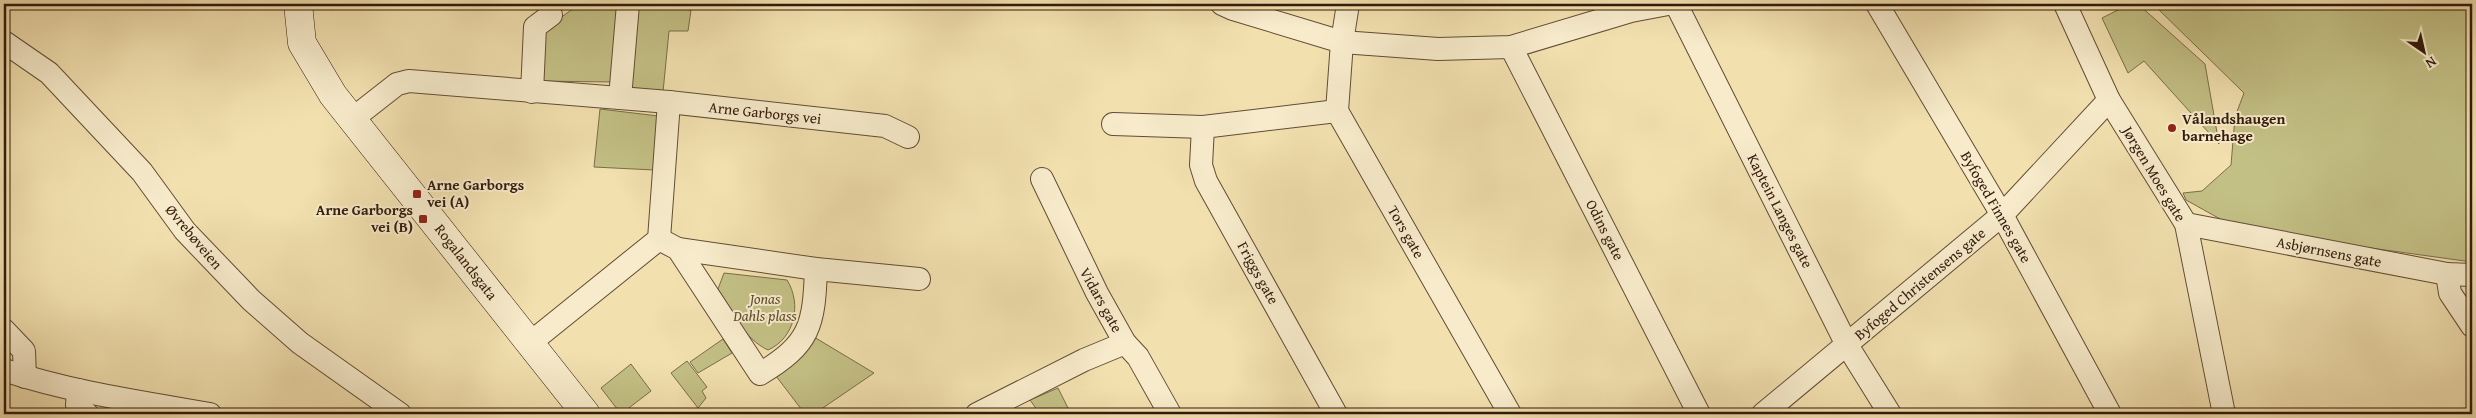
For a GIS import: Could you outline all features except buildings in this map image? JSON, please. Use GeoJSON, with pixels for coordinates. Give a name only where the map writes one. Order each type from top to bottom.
{"type":"FeatureCollection","features":[{"type":"Feature","properties":{"kind":"street","name":"Rogalandsgata"},"geometry":{"type":"LineString","coordinates":[[298,4],[302,43],[320,76],[351,120],[586,414]]}},
{"type":"Feature","properties":{"kind":"street"},"geometry":{"type":"LineString","coordinates":[[620,98],[628,4]]}},
{"type":"Feature","properties":{"kind":"street"},"geometry":{"type":"LineString","coordinates":[[1222,4],[1342,42],[1438,48],[1511,47],[1630,7],[1668,4]]}},
{"type":"Feature","properties":{"kind":"street"},"geometry":{"type":"LineString","coordinates":[[1113,124],[1203,127],[1337,111],[1342,42],[1348,4]]}},
{"type":"Feature","properties":{"kind":"street","name":"Kaptein Langes gate"},"geometry":{"type":"LineString","coordinates":[[1676,4],[1847,345],[1890,414]]}},
{"type":"Feature","properties":{"kind":"street","name":"Byfoged Finnes gate"},"geometry":{"type":"LineString","coordinates":[[1877,4],[2002,215],[2110,414]]}},
{"type":"Feature","properties":{"kind":"street","name":"Jørgen Moes gate"},"geometry":{"type":"LineString","coordinates":[[2065,4],[2109,100],[2186,224],[2224,414]]}},
{"type":"Feature","properties":{"kind":"street"},"geometry":{"type":"LineString","coordinates":[[532,92],[535,27],[551,15]]}},
{"type":"Feature","properties":{"kind":"street","name":"Øvrebøveien"},"geometry":{"type":"LineString","coordinates":[[4,42],[49,73],[142,172],[185,230],[251,300],[300,343],[400,414]]}},
{"type":"Feature","properties":{"kind":"street","name":"Odins gate"},"geometry":{"type":"LineString","coordinates":[[1511,47],[1699,414]]}},
{"type":"Feature","properties":{"kind":"street","name":"Arne Garborgs vei"},"geometry":{"type":"LineString","coordinates":[[351,120],[397,84],[410,81],[668,102],[885,126],[908,137]]}},
{"type":"Feature","properties":{"kind":"street","name":"Byfoged Christensens gate"},"geometry":{"type":"LineString","coordinates":[[1763,414],[2002,215],[2109,100]]}},
{"type":"Feature","properties":{"kind":"street"},"geometry":{"type":"LineString","coordinates":[[668,102],[668,244],[760,374],[782,361],[797,348],[809,327],[815,306],[816,269]]}},
{"type":"Feature","properties":{"kind":"street","name":"Tors gate"},"geometry":{"type":"LineString","coordinates":[[1337,111],[1510,414]]}},
{"type":"Feature","properties":{"kind":"street","name":"Friggs gate"},"geometry":{"type":"LineString","coordinates":[[1203,127],[1201,165],[1206,181],[1336,414]]}},
{"type":"Feature","properties":{"kind":"street","name":"Vidars gate"},"geometry":{"type":"LineString","coordinates":[[1042,179],[1081,263],[1125,343],[1138,357],[1170,414]]}},
{"type":"Feature","properties":{"kind":"street","name":"Asbjørnsens gate"},"geometry":{"type":"LineString","coordinates":[[2186,224],[2447,274],[2472,275]]}},
{"type":"Feature","properties":{"kind":"street"},"geometry":{"type":"LineString","coordinates":[[530,343],[668,244],[816,269],[920,279]]}},
{"type":"Feature","properties":{"kind":"street"},"geometry":{"type":"LineString","coordinates":[[2447,274],[2450,293],[2472,326]]}},
{"type":"Feature","properties":{"kind":"street"},"geometry":{"type":"LineString","coordinates":[[4,330],[24,352],[25,377]]}},
{"type":"Feature","properties":{"kind":"street"},"geometry":{"type":"LineString","coordinates":[[978,414],[1084,360],[1125,343]]}},
{"type":"Feature","properties":{"kind":"street"},"geometry":{"type":"LineString","coordinates":[[4,370],[25,377],[122,400],[210,414]]}},
{"type":"Feature","properties":{"kind":"street"},"geometry":{"type":"LineString","coordinates":[[78,390],[77,405],[87,414]]}},
{"type":"Feature","properties":{"kind":"green space"},"geometry":{"type":"Polygon","coordinates":[[[580,4],[620,4],[613,82],[536,81],[540,32],[580,4]]]}},
{"type":"Feature","properties":{"kind":"green space"},"geometry":{"type":"Polygon","coordinates":[[[2130,4],[2138,4],[2205,64],[2219,144],[2144,61],[2128,73],[2102,18],[2130,4]]]}},
{"type":"Feature","properties":{"kind":"green space"},"geometry":{"type":"Polygon","coordinates":[[[2153,4],[2472,4],[2472,262],[2240,230],[2186,200],[2183,193],[2202,191],[2231,165],[2235,117],[2244,93],[2153,4]]]}},
{"type":"Feature","properties":{"kind":"green space"},"geometry":{"type":"Polygon","coordinates":[[[636,5],[691,10],[688,31],[669,31],[663,92],[629,87],[636,5]]]}},
{"type":"Feature","properties":{"kind":"green space"},"geometry":{"type":"Polygon","coordinates":[[[600,109],[658,116],[654,170],[594,167],[600,109]]]}},
{"type":"Feature","properties":{"kind":"green space","name":"Jonas Dahls plass"},"geometry":{"type":"Polygon","coordinates":[[[724,273],[787,280],[792,289],[795,310],[790,329],[777,345],[768,350],[752,339],[739,324],[718,289],[724,273]]]}},
{"type":"Feature","properties":{"kind":"green space"},"geometry":{"type":"Polygon","coordinates":[[[814,337],[874,373],[814,414],[805,414],[776,376],[814,337]]]}},
{"type":"Feature","properties":{"kind":"green space"},"geometry":{"type":"Polygon","coordinates":[[[723,339],[732,353],[698,373],[690,362],[723,339]]]}},
{"type":"Feature","properties":{"kind":"green space"},"geometry":{"type":"Polygon","coordinates":[[[687,361],[707,387],[702,391],[706,398],[698,408],[671,373],[687,361]]]}},
{"type":"Feature","properties":{"kind":"green space"},"geometry":{"type":"Polygon","coordinates":[[[631,364],[651,391],[621,414],[601,388],[631,364]]]}},
{"type":"Feature","properties":{"kind":"green space"},"geometry":{"type":"Polygon","coordinates":[[[1058,388],[1071,414],[1040,414],[1030,400],[1058,388]]]}},
{"type":"Feature","properties":{"kind":"place","name":"Vålandshaugen barnehage"},"geometry":{"type":"Point","coordinates":[2172,128]}},
{"type":"Feature","properties":{"kind":"place","name":"Arne Garborgs vei (A)"},"geometry":{"type":"Point","coordinates":[417,194]}},
{"type":"Feature","properties":{"kind":"place","name":"Arne Garborgs vei (B)"},"geometry":{"type":"Point","coordinates":[423,219]}}]}
